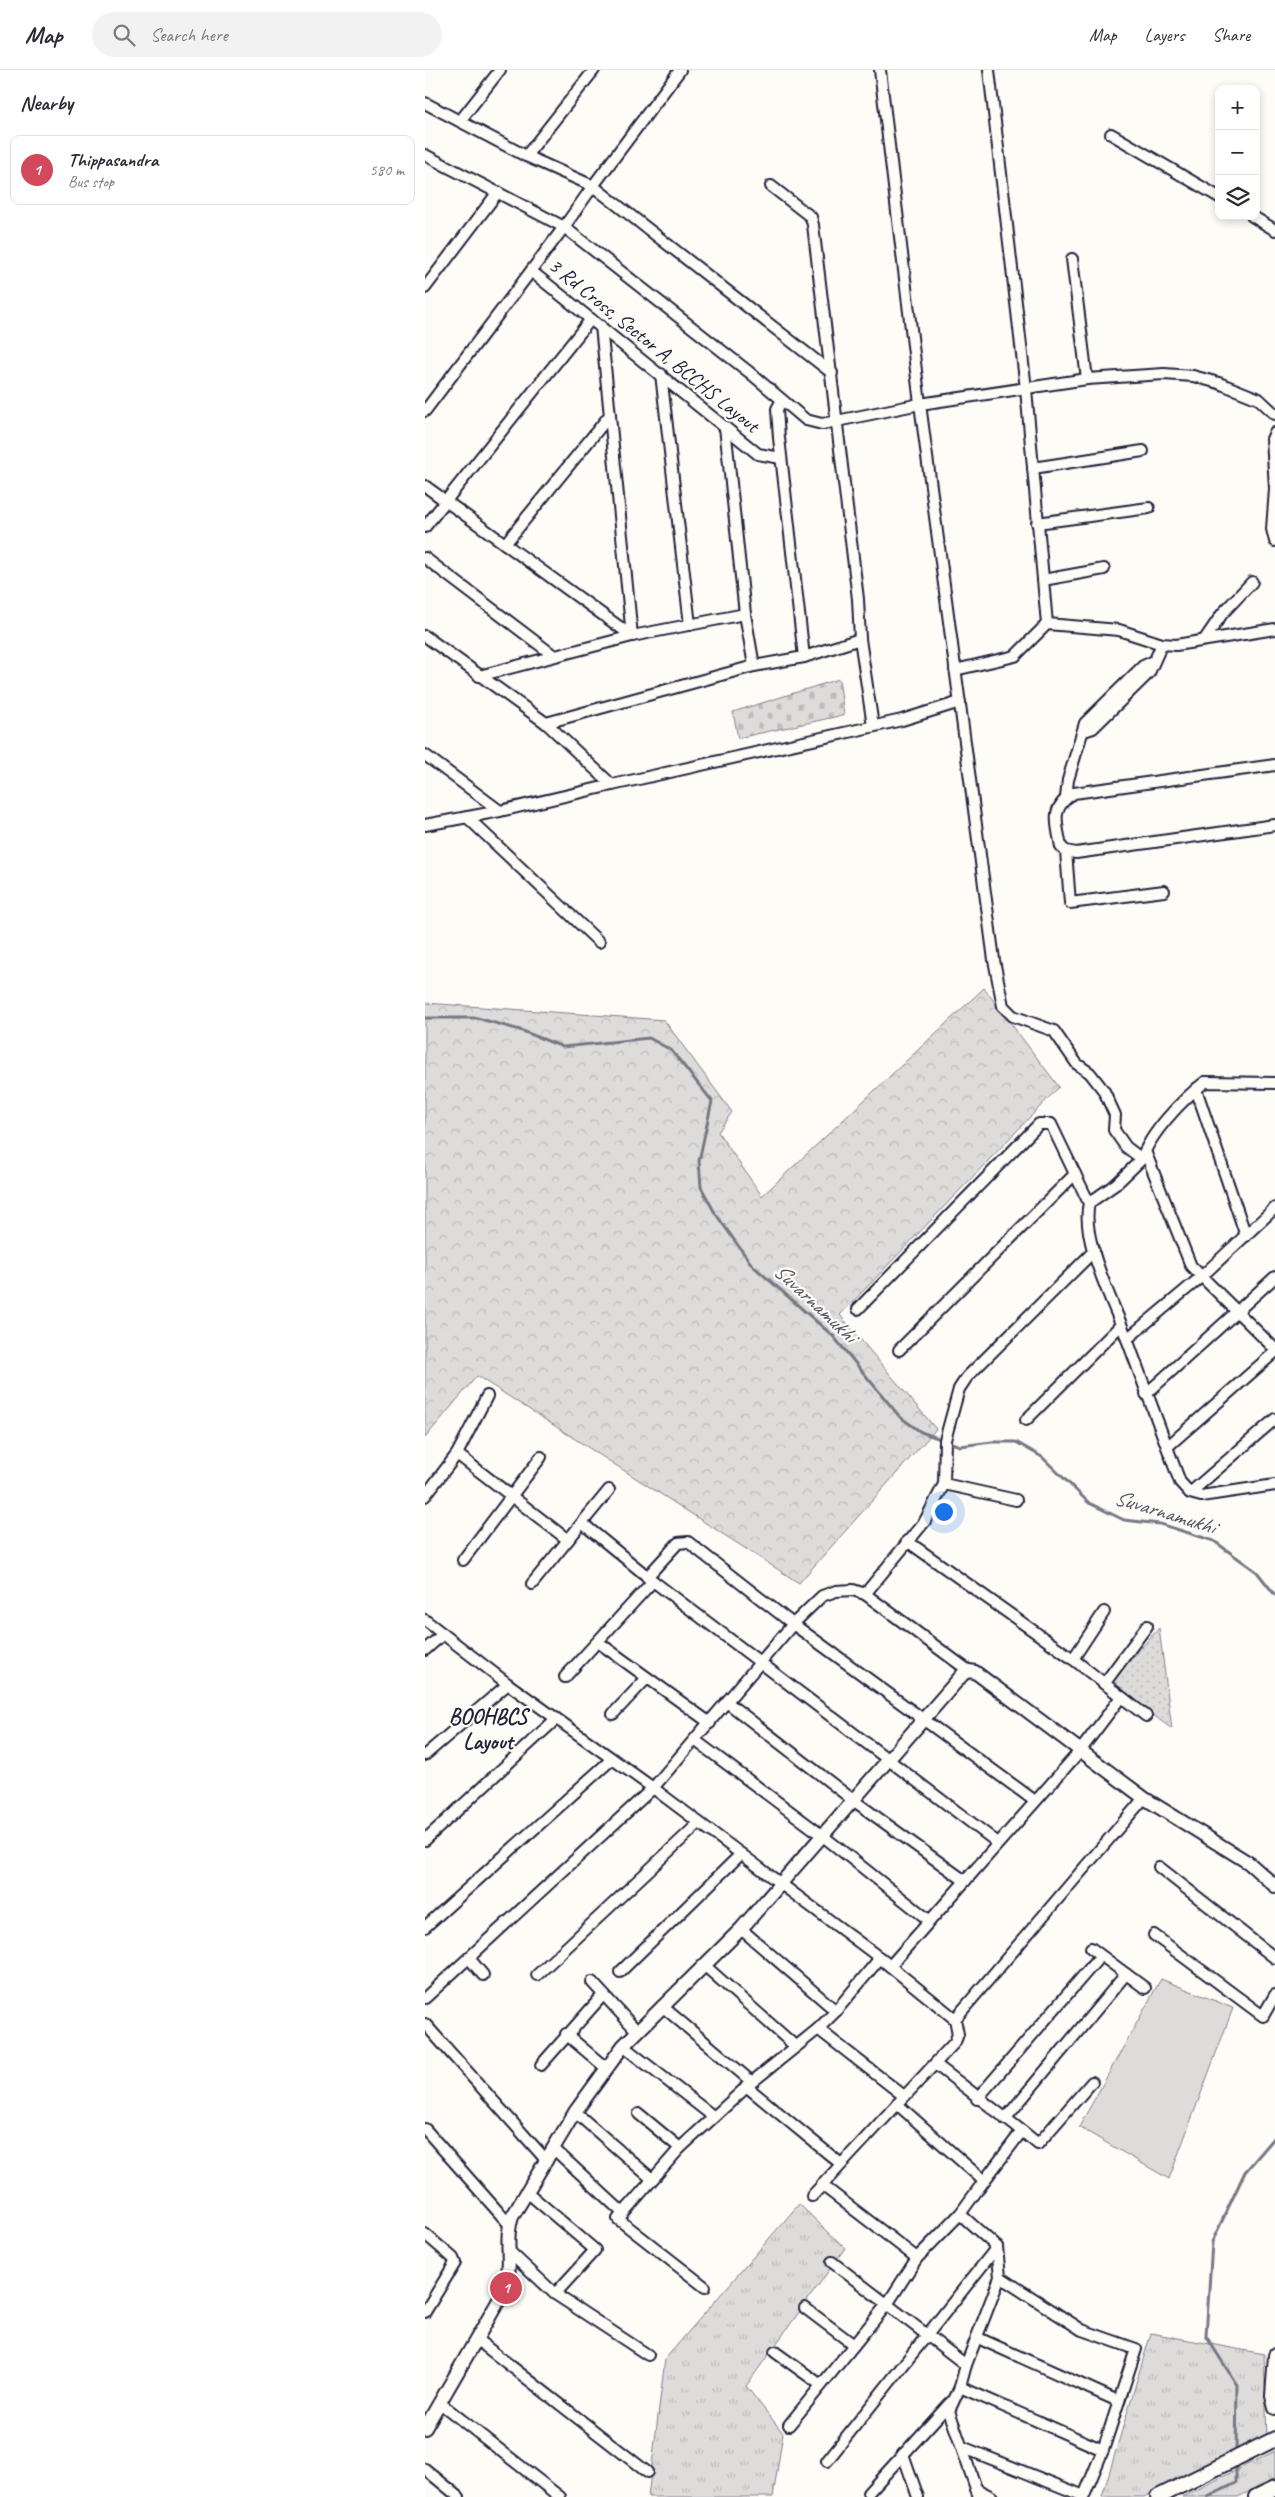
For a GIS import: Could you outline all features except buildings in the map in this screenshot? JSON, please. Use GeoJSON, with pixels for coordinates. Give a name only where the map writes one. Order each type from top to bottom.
{"type":"FeatureCollection","features":[{"type":"Feature","properties":{"kind":"main road"},"geometry":{"type":"LineString","coordinates":[[1158,2497],[1275,2439]]}},
{"type":"Feature","properties":{"kind":"main road"},"geometry":{"type":"LineString","coordinates":[[1256,2497],[1275,2488]]}},
{"type":"Feature","properties":{"kind":"street"},"geometry":{"type":"LineString","coordinates":[[460,121],[500,70]]}},
{"type":"Feature","properties":{"kind":"street"},"geometry":{"type":"LineString","coordinates":[[526,156],[594,70]]}},
{"type":"Feature","properties":{"kind":"street"},"geometry":{"type":"LineString","coordinates":[[881,70],[920,404],[994,960],[1003,1006],[1013,1016],[1054,1031],[1077,1064],[1090,1073],[1104,1091],[1115,1115],[1114,1130],[1126,1147],[1143,1155],[1191,1266],[1275,1351],[1167,1447]]}},
{"type":"Feature","properties":{"kind":"street"},"geometry":{"type":"LineString","coordinates":[[989,70],[1026,389],[1047,624]]}},
{"type":"Feature","properties":{"kind":"street"},"geometry":{"type":"LineString","coordinates":[[677,71],[564,227],[806,420],[822,424],[920,404],[1087,379],[1164,374],[1193,376],[1219,382],[1259,399],[1275,414]]}},
{"type":"Feature","properties":{"kind":"street"},"geometry":{"type":"LineString","coordinates":[[425,103],[526,156],[593,186],[832,373]]}},
{"type":"Feature","properties":{"kind":"street"},"geometry":{"type":"LineString","coordinates":[[1111,134],[1215,195]]}},
{"type":"Feature","properties":{"kind":"street","name":"3 Rd Cross, Sector A, BCCHS Layout"},"geometry":{"type":"LineString","coordinates":[[426,157],[564,227],[531,271],[758,454],[781,458]]}},
{"type":"Feature","properties":{"kind":"street"},"geometry":{"type":"LineString","coordinates":[[771,186],[811,217],[832,373],[836,421],[858,599],[860,640],[873,726]]}},
{"type":"Feature","properties":{"kind":"street"},"geometry":{"type":"LineString","coordinates":[[425,288],[498,192]]}},
{"type":"Feature","properties":{"kind":"street"},"geometry":{"type":"LineString","coordinates":[[1259,220],[1275,230]]}},
{"type":"Feature","properties":{"kind":"street"},"geometry":{"type":"LineString","coordinates":[[1072,259],[1087,379]]}},
{"type":"Feature","properties":{"kind":"street"},"geometry":{"type":"LineString","coordinates":[[425,411],[531,271]]}},
{"type":"Feature","properties":{"kind":"street"},"geometry":{"type":"LineString","coordinates":[[425,527],[447,502],[591,319]]}},
{"type":"Feature","properties":{"kind":"street"},"geometry":{"type":"LineString","coordinates":[[601,326],[632,636]]}},
{"type":"Feature","properties":{"kind":"street"},"geometry":{"type":"LineString","coordinates":[[661,374],[690,625]]}},
{"type":"Feature","properties":{"kind":"street"},"geometry":{"type":"LineString","coordinates":[[782,400],[777,409],[781,458],[804,657]]}},
{"type":"Feature","properties":{"kind":"street"},"geometry":{"type":"LineString","coordinates":[[505,544],[610,415]]}},
{"type":"Feature","properties":{"kind":"street"},"geometry":{"type":"LineString","coordinates":[[725,427],[745,614],[754,666]]}},
{"type":"Feature","properties":{"kind":"street"},"geometry":{"type":"LineString","coordinates":[[1275,432],[1272,439],[1275,489],[1272,529],[1275,540]]}},
{"type":"Feature","properties":{"kind":"street"},"geometry":{"type":"LineString","coordinates":[[1033,468],[1143,451]]}},
{"type":"Feature","properties":{"kind":"street"},"geometry":{"type":"LineString","coordinates":[[425,486],[632,636]]}},
{"type":"Feature","properties":{"kind":"street"},"geometry":{"type":"LineString","coordinates":[[1037,523],[1149,508]]}},
{"type":"Feature","properties":{"kind":"street"},"geometry":{"type":"LineString","coordinates":[[425,558],[553,655]]}},
{"type":"Feature","properties":{"kind":"street"},"geometry":{"type":"LineString","coordinates":[[1043,580],[1104,569]]}},
{"type":"Feature","properties":{"kind":"street"},"geometry":{"type":"LineString","coordinates":[[1205,639],[1222,614],[1252,582]]}},
{"type":"Feature","properties":{"kind":"street"},"geometry":{"type":"LineString","coordinates":[[479,676],[553,655],[632,636],[745,614]]}},
{"type":"Feature","properties":{"kind":"street"},"geometry":{"type":"LineString","coordinates":[[955,670],[1015,656],[1047,624],[1119,630],[1162,644],[1177,645],[1275,629]]}},
{"type":"Feature","properties":{"kind":"street"},"geometry":{"type":"LineString","coordinates":[[425,636],[546,723],[612,786]]}},
{"type":"Feature","properties":{"kind":"street"},"geometry":{"type":"LineString","coordinates":[[546,723],[754,666],[804,657],[860,640]]}},
{"type":"Feature","properties":{"kind":"street"},"geometry":{"type":"LineString","coordinates":[[1067,797],[1069,780],[1085,723],[1091,715],[1143,666],[1154,661],[1162,644]]}},
{"type":"Feature","properties":{"kind":"street"},"geometry":{"type":"LineString","coordinates":[[425,825],[500,811],[873,726],[959,702]]}},
{"type":"Feature","properties":{"kind":"street"},"geometry":{"type":"LineString","coordinates":[[425,756],[500,811]]}},
{"type":"Feature","properties":{"kind":"street"},"geometry":{"type":"LineString","coordinates":[[1275,765],[1074,793],[1059,805],[1055,815],[1061,847],[1066,851],[1076,853],[1275,825]]}},
{"type":"Feature","properties":{"kind":"street"},"geometry":{"type":"LineString","coordinates":[[467,817],[599,942]]}},
{"type":"Feature","properties":{"kind":"street"},"geometry":{"type":"LineString","coordinates":[[1066,851],[1070,903],[1164,891]]}},
{"type":"Feature","properties":{"kind":"street"},"geometry":{"type":"LineString","coordinates":[[1089,1203],[1116,1184],[1143,1155],[1168,1118],[1205,1082],[1275,1083]]}},
{"type":"Feature","properties":{"kind":"street"},"geometry":{"type":"LineString","coordinates":[[1196,1089],[1246,1236]]}},
{"type":"Feature","properties":{"kind":"street"},"geometry":{"type":"LineString","coordinates":[[858,1309],[1039,1124],[1051,1124],[1089,1203],[1087,1214],[1091,1247],[1180,1482],[1190,1493],[1201,1496],[1275,1485]]}},
{"type":"Feature","properties":{"kind":"street"},"geometry":{"type":"LineString","coordinates":[[899,1350],[1075,1174]]}},
{"type":"Feature","properties":{"kind":"street"},"geometry":{"type":"LineString","coordinates":[[1127,1339],[1201,1277],[1275,1208]]}},
{"type":"Feature","properties":{"kind":"street"},"geometry":{"type":"LineString","coordinates":[[865,1594],[925,1521],[944,1484],[945,1440],[959,1389],[967,1377],[1094,1252]]}},
{"type":"Feature","properties":{"kind":"street"},"geometry":{"type":"LineString","coordinates":[[1146,1394],[1275,1277]]}},
{"type":"Feature","properties":{"kind":"street"},"geometry":{"type":"LineString","coordinates":[[1026,1420],[1121,1325]]}},
{"type":"Feature","properties":{"kind":"street"},"geometry":{"type":"LineString","coordinates":[[425,1496],[457,1454],[487,1396]]}},
{"type":"Feature","properties":{"kind":"street"},"geometry":{"type":"LineString","coordinates":[[1190,1493],[1275,1419]]}},
{"type":"Feature","properties":{"kind":"street"},"geometry":{"type":"LineString","coordinates":[[457,1454],[568,1540]]}},
{"type":"Feature","properties":{"kind":"street"},"geometry":{"type":"LineString","coordinates":[[463,1560],[541,1457]]}},
{"type":"Feature","properties":{"kind":"street"},"geometry":{"type":"LineString","coordinates":[[944,1484],[1016,1500]]}},
{"type":"Feature","properties":{"kind":"street"},"geometry":{"type":"LineString","coordinates":[[532,1584],[609,1490]]}},
{"type":"Feature","properties":{"kind":"street"},"geometry":{"type":"LineString","coordinates":[[582,1523],[650,1579],[998,1844]]}},
{"type":"Feature","properties":{"kind":"street"},"geometry":{"type":"LineString","coordinates":[[907,1541],[1073,1659],[1146,1716]]}},
{"type":"Feature","properties":{"kind":"street"},"geometry":{"type":"LineString","coordinates":[[565,1677],[598,1642],[678,1543],[688,1542],[793,1624],[1035,1801]]}},
{"type":"Feature","properties":{"kind":"street"},"geometry":{"type":"LineString","coordinates":[[425,1998],[653,1788],[696,1741],[793,1624],[822,1596],[836,1590],[853,1590],[865,1594],[969,1671],[975,1672],[1144,1798],[1249,1863],[1275,1886]]}},
{"type":"Feature","properties":{"kind":"street"},"geometry":{"type":"LineString","coordinates":[[1073,1659],[1104,1612]]}},
{"type":"Feature","properties":{"kind":"street"},"geometry":{"type":"LineString","coordinates":[[425,1620],[508,1684],[782,1884],[880,1958],[955,2018],[957,2034],[955,2042],[813,2196]]}},
{"type":"Feature","properties":{"kind":"street"},"geometry":{"type":"LineString","coordinates":[[1104,1684],[1147,1626]]}},
{"type":"Feature","properties":{"kind":"street"},"geometry":{"type":"LineString","coordinates":[[425,1650],[443,1634]]}},
{"type":"Feature","properties":{"kind":"street"},"geometry":{"type":"LineString","coordinates":[[598,1642],[710,1724]]}},
{"type":"Feature","properties":{"kind":"street"},"geometry":{"type":"LineString","coordinates":[[425,2428],[506,2288],[509,2277],[509,2224],[575,2112],[606,2068],[637,2031],[741,1929],[963,1674],[969,1671]]}},
{"type":"Feature","properties":{"kind":"street"},"geometry":{"type":"LineString","coordinates":[[613,1714],[646,1679]]}},
{"type":"Feature","properties":{"kind":"street"},"geometry":{"type":"LineString","coordinates":[[425,1755],[508,1684]]}},
{"type":"Feature","properties":{"kind":"street"},"geometry":{"type":"LineString","coordinates":[[890,1966],[1080,1751],[1121,1697]]}},
{"type":"Feature","properties":{"kind":"street"},"geometry":{"type":"LineString","coordinates":[[728,1703],[853,1800],[965,1881]]}},
{"type":"Feature","properties":{"kind":"street"},"geometry":{"type":"LineString","coordinates":[[425,1840],[557,1719]]}},
{"type":"Feature","properties":{"kind":"street"},"geometry":{"type":"LineString","coordinates":[[696,1741],[823,1836],[930,1921]]}},
{"type":"Feature","properties":{"kind":"street"},"geometry":{"type":"LineString","coordinates":[[425,1927],[612,1759]]}},
{"type":"Feature","properties":{"kind":"street"},"geometry":{"type":"LineString","coordinates":[[955,2018],[1144,1798]]}},
{"type":"Feature","properties":{"kind":"street"},"geometry":{"type":"LineString","coordinates":[[537,1975],[699,1823]]}},
{"type":"Feature","properties":{"kind":"street"},"geometry":{"type":"LineString","coordinates":[[620,1972],[741,1854]]}},
{"type":"Feature","properties":{"kind":"street"},"geometry":{"type":"LineString","coordinates":[[1159,1867],[1275,1958]]}},
{"type":"Feature","properties":{"kind":"street"},"geometry":{"type":"LineString","coordinates":[[741,1929],[836,2011]]}},
{"type":"Feature","properties":{"kind":"street"},"geometry":{"type":"LineString","coordinates":[[1155,1935],[1263,2016],[1275,1995]]}},
{"type":"Feature","properties":{"kind":"street"},"geometry":{"type":"LineString","coordinates":[[1091,1948],[1145,1988]]}},
{"type":"Feature","properties":{"kind":"street"},"geometry":{"type":"LineString","coordinates":[[469,1958],[483,1975]]}},
{"type":"Feature","properties":{"kind":"street"},"geometry":{"type":"LineString","coordinates":[[705,2287],[618,2219],[680,2148],[749,2084],[818,2029],[836,2011],[880,1958]]}},
{"type":"Feature","properties":{"kind":"street"},"geometry":{"type":"LineString","coordinates":[[977,2099],[1096,1961]]}},
{"type":"Feature","properties":{"kind":"street"},"geometry":{"type":"LineString","coordinates":[[704,1965],[795,2046]]}},
{"type":"Feature","properties":{"kind":"street"},"geometry":{"type":"LineString","coordinates":[[1005,2119],[1126,1974]]}},
{"type":"Feature","properties":{"kind":"street"},"geometry":{"type":"LineString","coordinates":[[592,1982],[637,2031]]}},
{"type":"Feature","properties":{"kind":"street"},"geometry":{"type":"LineString","coordinates":[[541,2065],[566,2034],[603,1995]]}},
{"type":"Feature","properties":{"kind":"street"},"geometry":{"type":"LineString","coordinates":[[662,2006],[841,2164]]}},
{"type":"Feature","properties":{"kind":"street"},"geometry":{"type":"LineString","coordinates":[[425,2024],[547,2161]]}},
{"type":"Feature","properties":{"kind":"street"},"geometry":{"type":"LineString","coordinates":[[818,2029],[904,2096]]}},
{"type":"Feature","properties":{"kind":"street"},"geometry":{"type":"LineString","coordinates":[[566,2034],[606,2068]]}},
{"type":"Feature","properties":{"kind":"street"},"geometry":{"type":"LineString","coordinates":[[623,2046],[714,2117]]}},
{"type":"Feature","properties":{"kind":"street"},"geometry":{"type":"LineString","coordinates":[[935,2064],[977,2099],[1038,2144],[1092,2082]]}},
{"type":"Feature","properties":{"kind":"street"},"geometry":{"type":"LineString","coordinates":[[897,2104],[984,2181]]}},
{"type":"Feature","properties":{"kind":"street"},"geometry":{"type":"LineString","coordinates":[[575,2112],[652,2179]]}},
{"type":"Feature","properties":{"kind":"street"},"geometry":{"type":"LineString","coordinates":[[639,2114],[680,2148]]}},
{"type":"Feature","properties":{"kind":"street"},"geometry":{"type":"LineString","coordinates":[[425,2129],[509,2224]]}},
{"type":"Feature","properties":{"kind":"street"},"geometry":{"type":"LineString","coordinates":[[789,2425],[888,2303],[917,2258],[960,2214],[1022,2131]]}},
{"type":"Feature","properties":{"kind":"street"},"geometry":{"type":"LineString","coordinates":[[553,2148],[623,2212]]}},
{"type":"Feature","properties":{"kind":"street"},"geometry":{"type":"LineString","coordinates":[[822,2185],[917,2258]]}},
{"type":"Feature","properties":{"kind":"street"},"geometry":{"type":"LineString","coordinates":[[527,2192],[595,2250],[555,2294]]}},
{"type":"Feature","properties":{"kind":"street"},"geometry":{"type":"LineString","coordinates":[[960,2214],[997,2247],[999,2277],[978,2338],[966,2365],[960,2387],[949,2411],[978,2493],[992,2497]]}},
{"type":"Feature","properties":{"kind":"street"},"geometry":{"type":"LineString","coordinates":[[425,2234],[453,2258],[455,2263],[425,2311]]}},
{"type":"Feature","properties":{"kind":"street"},"geometry":{"type":"LineString","coordinates":[[827,2462],[997,2247]]}},
{"type":"Feature","properties":{"kind":"street"},"geometry":{"type":"LineString","coordinates":[[510,2252],[555,2294],[648,2355]]}},
{"type":"Feature","properties":{"kind":"street"},"geometry":{"type":"LineString","coordinates":[[832,2262],[888,2303],[966,2365]]}},
{"type":"Feature","properties":{"kind":"street"},"geometry":{"type":"LineString","coordinates":[[962,2447],[1084,2496],[1103,2450],[1136,2349],[1082,2330],[999,2277]]}},
{"type":"Feature","properties":{"kind":"street"},"geometry":{"type":"LineString","coordinates":[[805,2308],[854,2345]]}},
{"type":"Feature","properties":{"kind":"street"},"geometry":{"type":"LineString","coordinates":[[978,2338],[1118,2401]]}},
{"type":"Feature","properties":{"kind":"street"},"geometry":{"type":"LineString","coordinates":[[476,2339],[647,2472]]}},
{"type":"Feature","properties":{"kind":"street"},"geometry":{"type":"LineString","coordinates":[[775,2352],[821,2386]]}},
{"type":"Feature","properties":{"kind":"street"},"geometry":{"type":"LineString","coordinates":[[1275,2354],[1272,2396],[1275,2408]]}},
{"type":"Feature","properties":{"kind":"street"},"geometry":{"type":"LineString","coordinates":[[960,2387],[1103,2450]]}},
{"type":"Feature","properties":{"kind":"street"},"geometry":{"type":"LineString","coordinates":[[868,2493],[953,2399]]}},
{"type":"Feature","properties":{"kind":"street"},"geometry":{"type":"LineString","coordinates":[[440,2403],[560,2497]]}},
{"type":"Feature","properties":{"kind":"street"},"geometry":{"type":"LineString","coordinates":[[903,2454],[918,2497]]}},
{"type":"Feature","properties":{"kind":"street"},"geometry":{"type":"LineString","coordinates":[[425,2469],[459,2497]]}},
{"type":"Feature","properties":{"kind":"green space"},"geometry":{"type":"Polygon","coordinates":[[[839,679],[844,715],[738,738],[733,712],[839,679]]]}},
{"type":"Feature","properties":{"kind":"green space"},"geometry":{"type":"Polygon","coordinates":[[[984,988],[1059,1087],[840,1315],[936,1429],[799,1583],[477,1376],[425,1438],[425,1003],[664,1020],[732,1112],[718,1132],[762,1196],[984,988]]]}},
{"type":"Feature","properties":{"kind":"green space"},"geometry":{"type":"Polygon","coordinates":[[[1159,1628],[1172,1729],[1110,1683],[1159,1628]]]}},
{"type":"Feature","properties":{"kind":"green space"},"geometry":{"type":"Polygon","coordinates":[[[1161,1979],[1233,2008],[1169,2179],[1079,2127],[1161,1979]]]}},
{"type":"Feature","properties":{"kind":"green space"},"geometry":{"type":"Polygon","coordinates":[[[799,2204],[845,2248],[746,2386],[783,2433],[773,2497],[648,2497],[665,2359],[799,2204]]]}},
{"type":"Feature","properties":{"kind":"green space"},"geometry":{"type":"Polygon","coordinates":[[[1151,2333],[1264,2354],[1267,2438],[1144,2497],[1102,2497],[1151,2333]]]}},
{"type":"Feature","properties":{"kind":"green space"},"geometry":{"type":"Polygon","coordinates":[[[1275,2451],[1275,2479],[1238,2497],[1182,2497],[1275,2451]]]}},
{"type":"Feature","properties":{"kind":"waterway","name":"Suvarnamukhi"},"geometry":{"type":"LineString","coordinates":[[425,1018],[477,1018],[520,1030],[563,1047],[649,1038],[671,1050],[712,1101],[699,1161],[701,1187],[715,1213],[752,1265],[833,1336],[900,1417],[921,1432],[960,1446],[992,1442],[1016,1442],[1042,1457],[1089,1503],[1124,1520],[1160,1524],[1214,1541],[1257,1572],[1275,1595]]}},
{"type":"Feature","properties":{"kind":"waterway","name":"Suvarnamukhi"},"geometry":{"type":"LineString","coordinates":[[1236,2454],[1237,2385],[1206,2336],[1212,2242],[1245,2172],[1275,2137]]}},
{"type":"Feature","properties":{"kind":"waterway","name":"Suvarnamukhi"},"geometry":{"type":"LineString","coordinates":[[1208,2497],[1236,2483],[1236,2463]]}},
{"type":"Feature","properties":{"kind":"place","name":"Thippasandra"},"geometry":{"type":"Point","coordinates":[506,2288]}},
{"type":"Feature","properties":{"kind":"district","name":"BOOHBCS Layout"},"geometry":{"type":"Point","coordinates":[488,1728]}}]}
